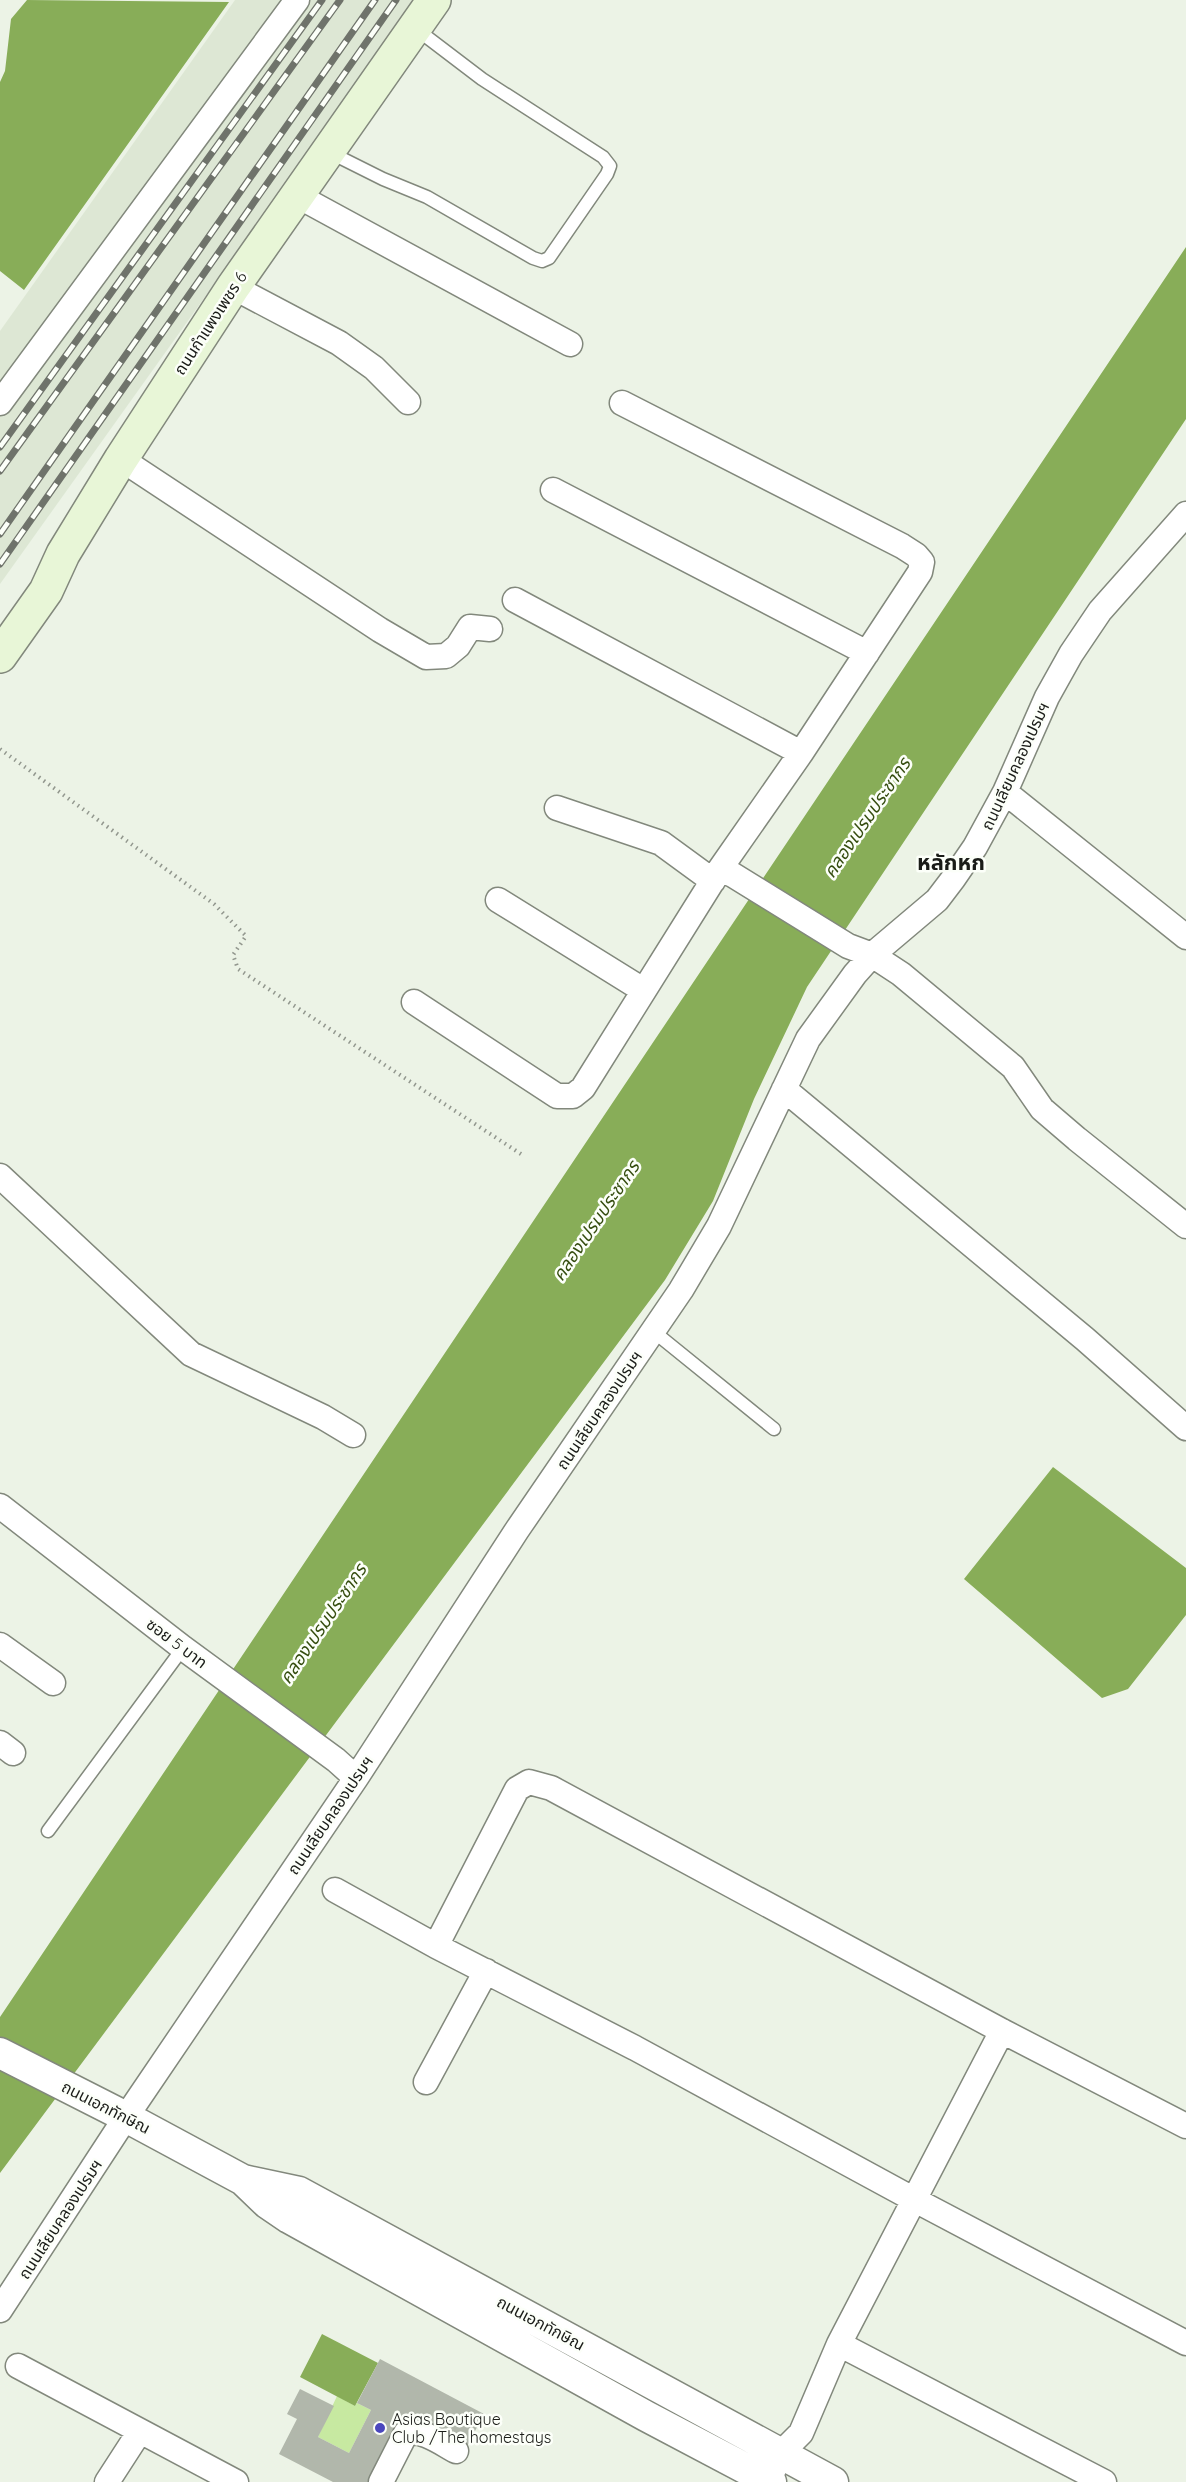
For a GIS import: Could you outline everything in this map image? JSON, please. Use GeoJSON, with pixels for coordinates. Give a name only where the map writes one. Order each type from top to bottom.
{"type":"FeatureCollection","features":[{"type":"Feature","properties":{"kind":"main road","name":"ถนนกำแพงเพชร 6"},"geometry":{"type":"LineString","coordinates":[[0,656],[46,591],[63,554],[121,459],[233,287],[434,0]]}},
{"type":"Feature","properties":{"kind":"street"},"geometry":{"type":"LineString","coordinates":[[0,403],[297,0]]}},
{"type":"Feature","properties":{"kind":"street"},"geometry":{"type":"LineString","coordinates":[[296,195],[457,280],[570,344]]}},
{"type":"Feature","properties":{"kind":"street"},"geometry":{"type":"LineString","coordinates":[[233,287],[339,343],[374,368],[408,402]]}},
{"type":"Feature","properties":{"kind":"street"},"geometry":{"type":"LineString","coordinates":[[414,1002],[557,1096],[573,1096],[583,1088],[643,990],[920,572],[922,562],[916,555],[622,403]]}},
{"type":"Feature","properties":{"kind":"street"},"geometry":{"type":"LineString","coordinates":[[121,459],[380,630],[426,657],[446,656],[458,646],[470,627],[490,629]]}},
{"type":"Feature","properties":{"kind":"street"},"geometry":{"type":"LineString","coordinates":[[553,490],[867,653]]}},
{"type":"Feature","properties":{"kind":"street","name":"ถนนเลียบคลองเปรมฯ"},"geometry":{"type":"LineString","coordinates":[[0,2310],[126,2117],[356,1778],[517,1530],[681,1290],[719,1226],[808,1039],[855,974],[872,955],[937,900],[975,848],[1005,792],[1047,697],[1071,654],[1100,611],[1186,514]]}},
{"type":"Feature","properties":{"kind":"street"},"geometry":{"type":"LineString","coordinates":[[515,600],[801,753]]}},
{"type":"Feature","properties":{"kind":"street"},"geometry":{"type":"LineString","coordinates":[[1005,792],[1186,937]]}},
{"type":"Feature","properties":{"kind":"street"},"geometry":{"type":"LineString","coordinates":[[557,808],[661,843],[722,874],[848,946],[872,955],[901,974],[1013,1067],[1042,1109],[1186,1226]]}},
{"type":"Feature","properties":{"kind":"street"},"geometry":{"type":"LineString","coordinates":[[498,900],[643,990]]}},
{"type":"Feature","properties":{"kind":"street"},"geometry":{"type":"LineString","coordinates":[[784,1089],[1085,1339],[1186,1428]]}},
{"type":"Feature","properties":{"kind":"street"},"geometry":{"type":"LineString","coordinates":[[0,1176],[191,1354],[323,1417],[353,1435]]}},
{"type":"Feature","properties":{"kind":"street","name":"ซอย 5 บาท"},"geometry":{"type":"LineString","coordinates":[[0,1506],[183,1648],[336,1760],[356,1778]]}},
{"type":"Feature","properties":{"kind":"street"},"geometry":{"type":"LineString","coordinates":[[0,1645],[53,1683]]}},
{"type":"Feature","properties":{"kind":"street"},"geometry":{"type":"LineString","coordinates":[[436,1946],[517,1789],[528,1782],[551,1788],[1002,2031],[1186,2126]]}},
{"type":"Feature","properties":{"kind":"street"},"geometry":{"type":"LineString","coordinates":[[335,1890],[436,1946],[635,2048],[913,2199],[1186,2343]]}},
{"type":"Feature","properties":{"kind":"street"},"geometry":{"type":"LineString","coordinates":[[426,2082],[486,1971]]}},
{"type":"Feature","properties":{"kind":"street"},"geometry":{"type":"LineString","coordinates":[[781,2475],[838,2344],[1002,2031]]}},
{"type":"Feature","properties":{"kind":"street","name":"ถนนเอกทักษิณ"},"geometry":{"type":"LineString","coordinates":[[0,2053],[243,2180],[299,2192],[781,2475],[833,2482]]}},
{"type":"Feature","properties":{"kind":"street"},"geometry":{"type":"LineString","coordinates":[[838,2344],[1104,2482]]}},
{"type":"Feature","properties":{"kind":"street"},"geometry":{"type":"LineString","coordinates":[[18,2366],[236,2482]]}},
{"type":"Feature","properties":{"kind":"street"},"geometry":{"type":"LineString","coordinates":[[107,2482],[140,2431]]}},
{"type":"Feature","properties":{"kind":"street"},"geometry":{"type":"LineString","coordinates":[[381,2482],[406,2433],[412,2431],[425,2435],[456,2451]]}},
{"type":"Feature","properties":{"kind":"lane"},"geometry":{"type":"LineString","coordinates":[[327,150],[382,179],[428,197],[533,258],[542,261],[549,258],[607,174],[610,165],[603,157],[482,79],[414,27]]}},
{"type":"Feature","properties":{"kind":"lane"},"geometry":{"type":"LineString","coordinates":[[653,1331],[774,1429]]}},
{"type":"Feature","properties":{"kind":"lane"},"geometry":{"type":"LineString","coordinates":[[48,1831],[183,1648]]}},
{"type":"Feature","properties":{"kind":"path"},"geometry":{"type":"LineString","coordinates":[[0,749],[214,904],[246,936],[233,955],[238,969],[524,1156]]}},
{"type":"Feature","properties":{"kind":"shaded area"},"geometry":{"type":"Polygon","coordinates":[[[235,0],[417,0],[0,584],[0,331],[235,0]]]}},
{"type":"Feature","properties":{"kind":"shaded area"},"geometry":{"type":"Polygon","coordinates":[[[337,2396],[355,2406],[357,2403],[371,2410],[349,2453],[318,2437],[337,2396]]]}},
{"type":"Feature","properties":{"kind":"water"},"geometry":{"type":"Polygon","coordinates":[[[27,0],[229,2],[24,290],[0,271],[0,82],[5,71],[11,19],[27,0]]]}},
{"type":"Feature","properties":{"kind":"water","name":"คลองเปรมประชากร"},"geometry":{"type":"Polygon","coordinates":[[[1186,247],[1186,419],[807,987],[754,1099],[713,1201],[665,1280],[0,2173],[0,2017],[1186,247]]]}},
{"type":"Feature","properties":{"kind":"water"},"geometry":{"type":"Polygon","coordinates":[[[1053,1467],[1186,1568],[1186,1615],[1128,1689],[1102,1698],[964,1579],[1053,1467]]]}},
{"type":"Feature","properties":{"kind":"water"},"geometry":{"type":"Polygon","coordinates":[[[322,2334],[378,2363],[355,2406],[300,2377],[322,2334]]]}},
{"type":"Feature","properties":{"kind":"building","name":"Asias Boutique Club /The homestays"},"geometry":{"type":"Polygon","coordinates":[[[380,2359],[484,2414],[466,2448],[404,2415],[369,2482],[333,2482],[279,2454],[297,2419],[287,2414],[300,2389],[334,2406],[318,2437],[349,2453],[371,2410],[357,2403],[380,2359]]]}},
{"type":"Feature","properties":{"kind":"railway"},"geometry":{"type":"LineString","coordinates":[[0,447],[322,0]]}},
{"type":"Feature","properties":{"kind":"railway"},"geometry":{"type":"LineString","coordinates":[[0,471],[340,0]]}},
{"type":"Feature","properties":{"kind":"railway"},"geometry":{"type":"LineString","coordinates":[[0,534],[375,0]]}},
{"type":"Feature","properties":{"kind":"railway"},"geometry":{"type":"LineString","coordinates":[[0,564],[396,0]]}},
{"type":"Feature","properties":{"kind":"place","name":"Asias Boutique Club /The homestays"},"geometry":{"type":"Point","coordinates":[380,2428]}},
{"type":"Feature","properties":{"kind":"district","name":"หลักหก"},"geometry":{"type":"Point","coordinates":[951,862]}}]}
